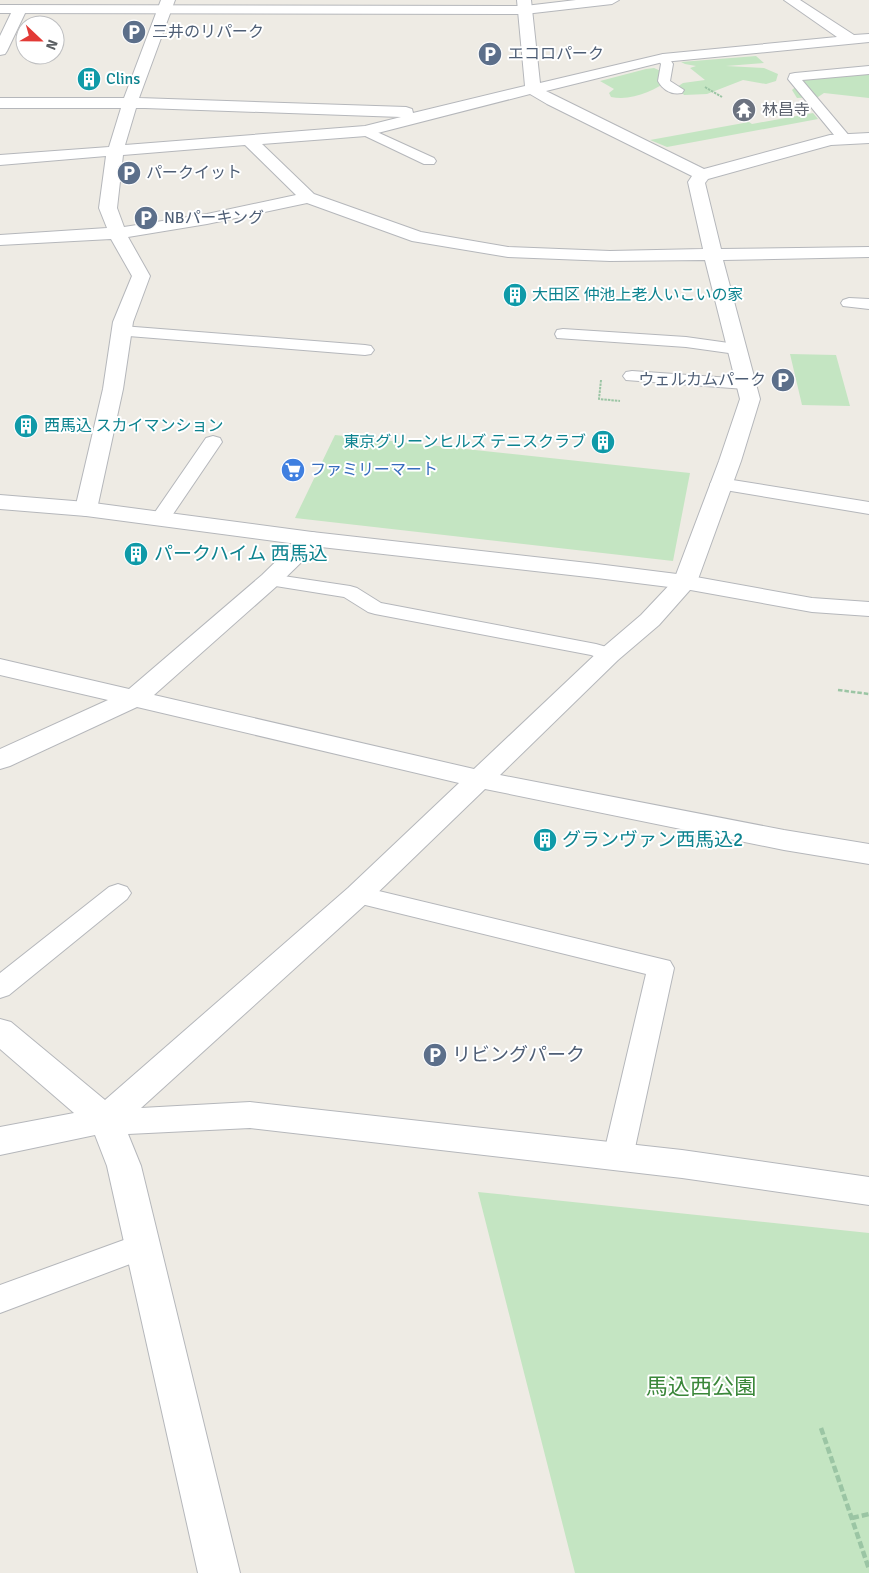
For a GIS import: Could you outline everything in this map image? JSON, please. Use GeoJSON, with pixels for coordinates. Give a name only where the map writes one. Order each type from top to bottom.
{"type":"FeatureCollection","features":[{"type":"Feature","properties":{"kind":"street"},"geometry":{"type":"LineString","coordinates":[[0,9],[166,5],[524,5],[612,0]]}},
{"type":"Feature","properties":{"kind":"street"},"geometry":{"type":"LineString","coordinates":[[791,0],[863,40]]}},
{"type":"Feature","properties":{"kind":"street"},"geometry":{"type":"LineString","coordinates":[[86,509],[112,394],[123,322],[141,276],[117,232],[108,208],[115,152],[130,103],[166,5]]}},
{"type":"Feature","properties":{"kind":"street"},"geometry":{"type":"LineString","coordinates":[[524,5],[534,90],[552,101],[702,175]]}},
{"type":"Feature","properties":{"kind":"street"},"geometry":{"type":"LineString","coordinates":[[0,51],[20,9]]}},
{"type":"Feature","properties":{"kind":"street"},"geometry":{"type":"LineString","coordinates":[[0,160],[366,131],[432,113],[663,58],[863,40]]}},
{"type":"Feature","properties":{"kind":"street"},"geometry":{"type":"LineString","coordinates":[[0,103],[130,103],[432,113]]}},
{"type":"Feature","properties":{"kind":"street"},"geometry":{"type":"LineString","coordinates":[[105,1120],[358,895],[609,655],[650,620],[685,582],[730,461],[750,399],[736,349],[696,182],[702,175],[844,138],[866,142]]}},
{"type":"Feature","properties":{"kind":"street"},"geometry":{"type":"LineString","coordinates":[[248,140],[308,198],[418,237],[508,252],[610,256],[869,252]]}},
{"type":"Feature","properties":{"kind":"street"},"geometry":{"type":"LineString","coordinates":[[0,240],[117,232],[207,218],[308,198]]}},
{"type":"Feature","properties":{"kind":"street"},"geometry":{"type":"LineString","coordinates":[[1,503],[86,509],[312,539],[543,564],[685,582],[869,609]]}},
{"type":"Feature","properties":{"kind":"street"},"geometry":{"type":"LineString","coordinates":[[0,760],[135,698],[270,580],[312,539]]}},
{"type":"Feature","properties":{"kind":"street"},"geometry":{"type":"LineString","coordinates":[[0,667],[481,779],[784,840],[869,854]]}},
{"type":"Feature","properties":{"kind":"street"},"geometry":{"type":"LineString","coordinates":[[0,1031],[105,1120],[124,1166],[219,1573]]}},
{"type":"Feature","properties":{"kind":"street"},"geometry":{"type":"LineString","coordinates":[[0,1140],[105,1120],[148,1121],[250,1115],[618,1157],[869,1191]]}},
{"type":"Feature","properties":{"kind":"lane"},"geometry":{"type":"LineString","coordinates":[[663,58],[667,64],[664,81],[667,86],[677,90]]}},
{"type":"Feature","properties":{"kind":"lane"},"geometry":{"type":"LineString","coordinates":[[844,138],[794,79],[795,77],[869,70]]}},
{"type":"Feature","properties":{"kind":"lane"},"geometry":{"type":"LineString","coordinates":[[366,131],[430,160]]}},
{"type":"Feature","properties":{"kind":"lane"},"geometry":{"type":"LineString","coordinates":[[848,303],[869,304]]}},
{"type":"Feature","properties":{"kind":"lane"},"geometry":{"type":"LineString","coordinates":[[122,331],[366,350]]}},
{"type":"Feature","properties":{"kind":"lane"},"geometry":{"type":"LineString","coordinates":[[563,334],[686,342],[736,349]]}},
{"type":"Feature","properties":{"kind":"lane"},"geometry":{"type":"LineString","coordinates":[[632,376],[745,384]]}},
{"type":"Feature","properties":{"kind":"lane"},"geometry":{"type":"LineString","coordinates":[[160,519],[213,442]]}},
{"type":"Feature","properties":{"kind":"lane"},"geometry":{"type":"LineString","coordinates":[[720,484],[869,508]]}},
{"type":"Feature","properties":{"kind":"lane"},"geometry":{"type":"LineString","coordinates":[[270,580],[350,592],[375,608],[596,650],[609,655]]}},
{"type":"Feature","properties":{"kind":"lane"},"geometry":{"type":"LineString","coordinates":[[0,988],[118,893]]}},
{"type":"Feature","properties":{"kind":"lane"},"geometry":{"type":"LineString","coordinates":[[358,895],[661,968],[618,1157]]}},
{"type":"Feature","properties":{"kind":"lane"},"geometry":{"type":"LineString","coordinates":[[0,1299],[143,1246]]}},
{"type":"Feature","properties":{"kind":"path"},"geometry":{"type":"LineString","coordinates":[[838,690],[869,694]]}},
{"type":"Feature","properties":{"kind":"path"},"geometry":{"type":"LineString","coordinates":[[821,1428],[869,1569]]}},
{"type":"Feature","properties":{"kind":"path"},"geometry":{"type":"LineString","coordinates":[[852,1518],[869,1514]]}},
{"type":"Feature","properties":{"kind":"green space"},"geometry":{"type":"Polygon","coordinates":[[[756,56],[764,63],[726,66],[764,68],[778,74],[776,81],[766,84],[743,80],[707,94],[684,95],[677,87],[683,83],[705,80],[690,68],[696,66],[681,62],[756,56]]]}},
{"type":"Feature","properties":{"kind":"green space"},"geometry":{"type":"Polygon","coordinates":[[[654,68],[670,75],[671,79],[650,91],[627,98],[611,97],[609,93],[614,89],[600,81],[646,69],[654,68]]]}},
{"type":"Feature","properties":{"kind":"green space"},"geometry":{"type":"Polygon","coordinates":[[[869,69],[869,98],[824,93],[818,97],[797,98],[792,90],[803,80],[862,75],[869,69]]]}},
{"type":"Feature","properties":{"kind":"green space"},"geometry":{"type":"Polygon","coordinates":[[[813,113],[818,119],[667,147],[650,140],[749,122],[752,124],[813,113]]]}},
{"type":"Feature","properties":{"kind":"green space"},"geometry":{"type":"Polygon","coordinates":[[[790,354],[836,355],[850,406],[802,405],[790,354]]]}},
{"type":"Feature","properties":{"kind":"green space"},"geometry":{"type":"Polygon","coordinates":[[[335,435],[690,473],[673,561],[295,518],[335,435]]]}},
{"type":"Feature","properties":{"kind":"green space","name":"馬込西公園"},"geometry":{"type":"Polygon","coordinates":[[[478,1192],[869,1233],[869,1573],[575,1573],[478,1192]]]}},
{"type":"Feature","properties":{"kind":"place","name":"三井のリパーク"},"geometry":{"type":"Point","coordinates":[134,32]}},
{"type":"Feature","properties":{"kind":"place","name":"エコロパーク"},"geometry":{"type":"Point","coordinates":[490,54]}},
{"type":"Feature","properties":{"kind":"place","name":"Clins"},"geometry":{"type":"Point","coordinates":[89,79]}},
{"type":"Feature","properties":{"kind":"place","name":"林昌寺"},"geometry":{"type":"Point","coordinates":[744,110]}},
{"type":"Feature","properties":{"kind":"place","name":"パークイット"},"geometry":{"type":"Point","coordinates":[129,173]}},
{"type":"Feature","properties":{"kind":"place","name":"NBパーキング"},"geometry":{"type":"Point","coordinates":[146,218]}},
{"type":"Feature","properties":{"kind":"place","name":"大田区 仲池上老人いこいの家"},"geometry":{"type":"Point","coordinates":[515,295]}},
{"type":"Feature","properties":{"kind":"place","name":"ウェルカムパーク"},"geometry":{"type":"Point","coordinates":[783,380]}},
{"type":"Feature","properties":{"kind":"place","name":"西馬込 スカイマンション"},"geometry":{"type":"Point","coordinates":[26,426]}},
{"type":"Feature","properties":{"kind":"place","name":"東京グリーンヒルズ テニスクラブ"},"geometry":{"type":"Point","coordinates":[603,442]}},
{"type":"Feature","properties":{"kind":"place","name":"ファミリーマート"},"geometry":{"type":"Point","coordinates":[293,470]}},
{"type":"Feature","properties":{"kind":"place","name":"パークハイム 西馬込"},"geometry":{"type":"Point","coordinates":[136,554]}},
{"type":"Feature","properties":{"kind":"place","name":"グランヴァン西馬込2"},"geometry":{"type":"Point","coordinates":[545,840]}},
{"type":"Feature","properties":{"kind":"place","name":"リビングパーク"},"geometry":{"type":"Point","coordinates":[435,1055]}}]}
